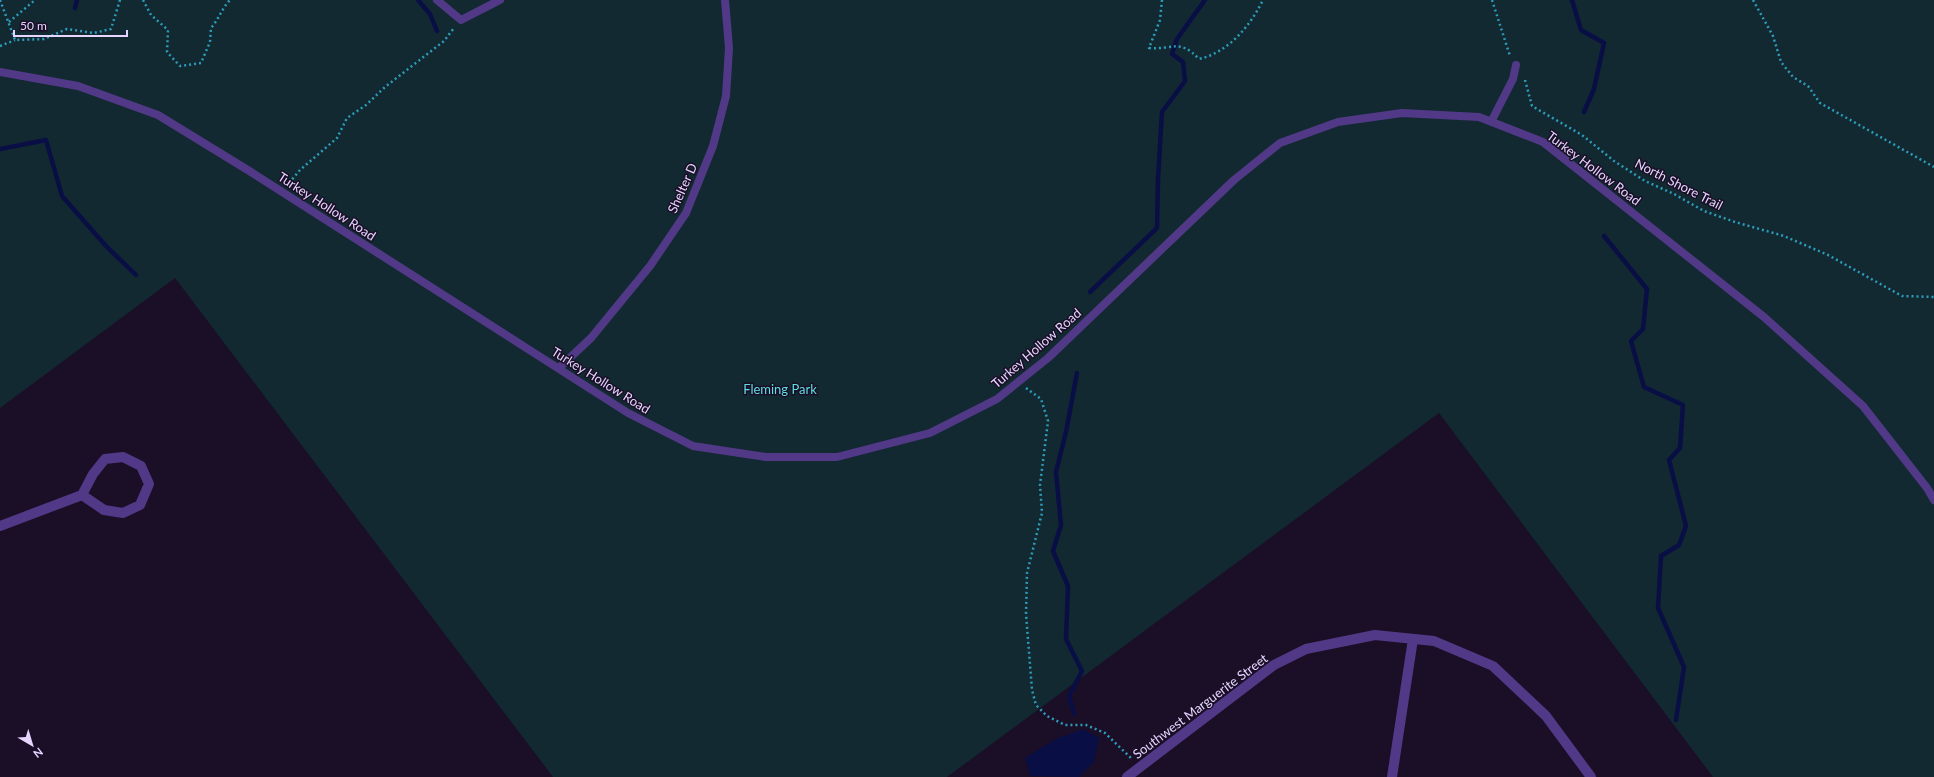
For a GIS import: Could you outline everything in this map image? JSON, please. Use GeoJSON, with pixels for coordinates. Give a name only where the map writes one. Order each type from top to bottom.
{"type":"FeatureCollection","features":[{"type":"Feature","properties":{"kind":"street"},"geometry":{"type":"LineString","coordinates":[[0,526],[82,495],[93,474],[105,459],[123,457],[141,466],[149,484],[140,505],[123,513],[104,510],[82,495]]}},
{"type":"Feature","properties":{"kind":"street","name":"Southwest Marguerite Street"},"geometry":{"type":"LineString","coordinates":[[1127,777],[1274,665],[1306,649],[1375,635],[1434,641],[1493,666],[1546,716],[1591,777]]}},
{"type":"Feature","properties":{"kind":"street"},"geometry":{"type":"LineString","coordinates":[[1392,777],[1413,639]]}},
{"type":"Feature","properties":{"kind":"lane"},"geometry":{"type":"LineString","coordinates":[[437,0],[461,20],[500,0]]}},
{"type":"Feature","properties":{"kind":"lane","name":"Shelter D"},"geometry":{"type":"LineString","coordinates":[[559,368],[590,338],[645,272],[686,213],[713,146],[726,96],[729,48],[725,0]]}},
{"type":"Feature","properties":{"kind":"lane"},"geometry":{"type":"LineString","coordinates":[[1492,120],[1513,79],[1516,66]]}},
{"type":"Feature","properties":{"kind":"lane","name":"Turkey Hollow Road"},"geometry":{"type":"LineString","coordinates":[[0,72],[78,86],[158,114],[628,413],[693,446],[766,457],[837,457],[930,433],[997,399],[1048,358],[1234,180],[1280,143],[1338,122],[1402,113],[1479,117],[1492,120],[1543,142],[1764,317],[1863,406],[1927,488],[1934,500]]}},
{"type":"Feature","properties":{"kind":"path"},"geometry":{"type":"LineString","coordinates":[[0,0],[15,40]]}},
{"type":"Feature","properties":{"kind":"path"},"geometry":{"type":"LineString","coordinates":[[8,22],[35,0]]}},
{"type":"Feature","properties":{"kind":"path"},"geometry":{"type":"LineString","coordinates":[[0,46],[15,40],[44,39],[67,29],[94,32],[111,30],[120,0]]}},
{"type":"Feature","properties":{"kind":"path"},"geometry":{"type":"LineString","coordinates":[[143,0],[151,15],[168,30],[167,52],[180,66],[201,62],[210,42],[211,28],[220,18],[226,4],[230,0]]}},
{"type":"Feature","properties":{"kind":"path"},"geometry":{"type":"LineString","coordinates":[[1162,0],[1160,20],[1149,48],[1160,49],[1175,45],[1190,50],[1199,59],[1214,56],[1235,40],[1256,15],[1263,0]]}},
{"type":"Feature","properties":{"kind":"path","name":"North Shore Trail"},"geometry":{"type":"LineString","coordinates":[[1492,0],[1499,17],[1503,39],[1510,58],[1524,76],[1532,106],[1582,135],[1614,161],[1645,181],[1674,194],[1704,211],[1735,222],[1784,236],[1822,252],[1902,296],[1934,297]]}},
{"type":"Feature","properties":{"kind":"path"},"geometry":{"type":"LineString","coordinates":[[1753,0],[1773,36],[1781,62],[1793,77],[1808,86],[1820,102],[1934,167]]}},
{"type":"Feature","properties":{"kind":"path"},"geometry":{"type":"LineString","coordinates":[[282,192],[300,170],[337,138],[347,118],[366,105],[385,87],[444,41],[461,20]]}},
{"type":"Feature","properties":{"kind":"path"},"geometry":{"type":"LineString","coordinates":[[1018,382],[1041,399],[1048,422],[1040,485],[1042,514],[1027,573],[1026,614],[1032,690],[1036,704],[1046,716],[1065,725],[1086,725],[1105,733],[1140,767]]}},
{"type":"Feature","properties":{"kind":"green space","name":"Fleming Park"},"geometry":{"type":"Polygon","coordinates":[[[0,0],[1934,0],[1934,777],[1713,777],[1439,413],[947,777],[553,777],[175,278],[0,408],[0,0]]]}},
{"type":"Feature","properties":{"kind":"shaded area"},"geometry":{"type":"Polygon","coordinates":[[[1083,729],[1099,738],[1094,762],[1079,777],[1030,776],[1025,758],[1056,739],[1083,729]]]}},
{"type":"Feature","properties":{"kind":"waterway"},"geometry":{"type":"LineString","coordinates":[[75,8],[77,0]]}},
{"type":"Feature","properties":{"kind":"waterway"},"geometry":{"type":"LineString","coordinates":[[418,0],[430,14],[437,31]]}},
{"type":"Feature","properties":{"kind":"waterway"},"geometry":{"type":"LineString","coordinates":[[1090,292],[1157,228],[1162,112],[1185,81],[1183,62],[1172,54],[1177,39],[1205,0]]}},
{"type":"Feature","properties":{"kind":"waterway"},"geometry":{"type":"LineString","coordinates":[[1572,0],[1581,30],[1604,43],[1594,89],[1584,112]]}},
{"type":"Feature","properties":{"kind":"waterway"},"geometry":{"type":"LineString","coordinates":[[0,149],[46,140],[62,196],[106,246],[136,275]]}},
{"type":"Feature","properties":{"kind":"waterway"},"geometry":{"type":"LineString","coordinates":[[1604,236],[1647,289],[1643,329],[1631,341],[1644,387],[1683,405],[1680,448],[1669,460],[1686,526],[1679,545],[1661,556],[1658,608],[1684,667],[1676,720]]}},
{"type":"Feature","properties":{"kind":"waterway"},"geometry":{"type":"LineString","coordinates":[[1074,714],[1069,696],[1082,671],[1066,639],[1068,586],[1053,551],[1061,525],[1056,472],[1066,432],[1077,373]]}}]}
